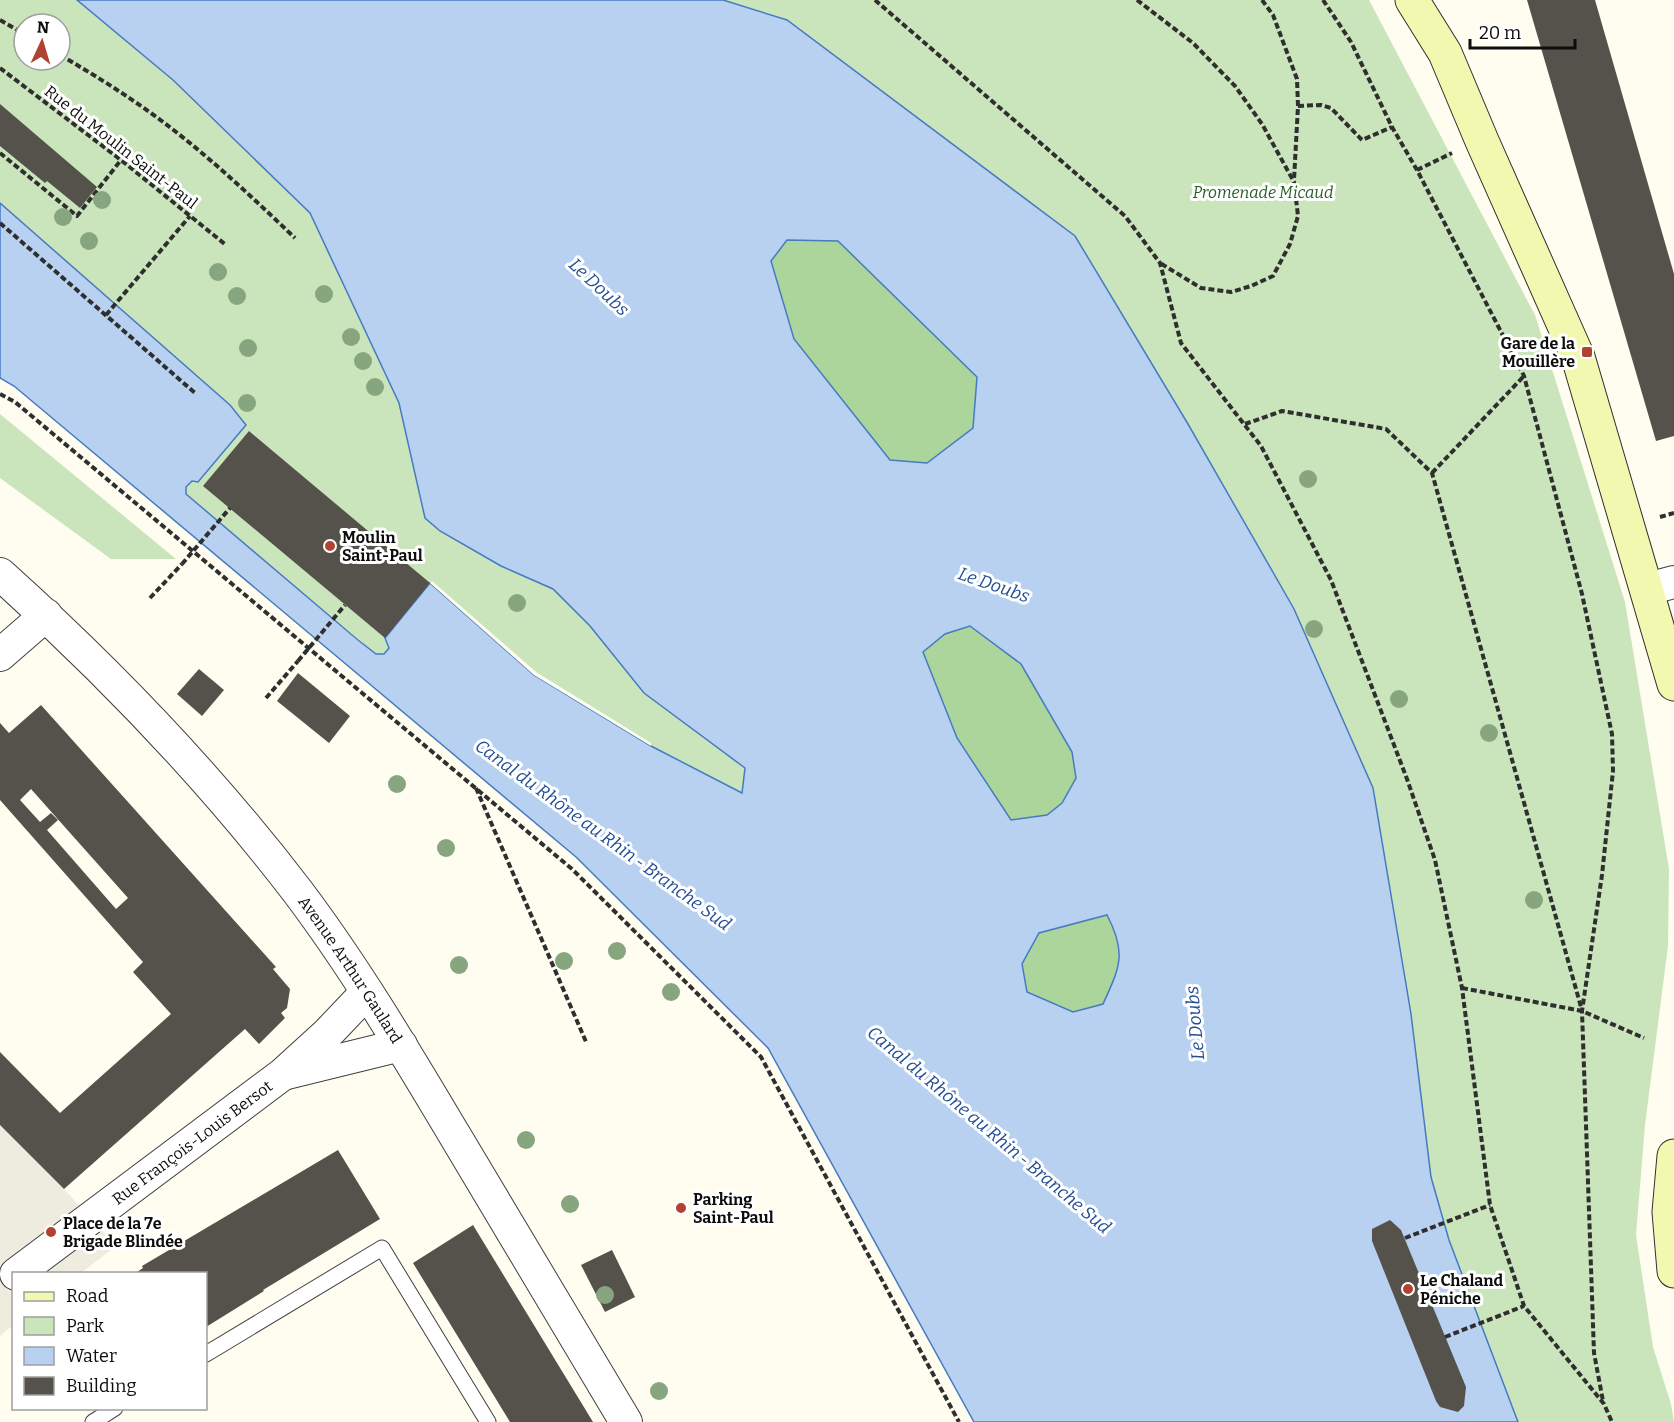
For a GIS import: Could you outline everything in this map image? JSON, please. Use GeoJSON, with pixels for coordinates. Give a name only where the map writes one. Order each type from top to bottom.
{"type":"FeatureCollection","features":[{"type":"Feature","properties":{"kind":"main road"},"geometry":{"type":"LineString","coordinates":[[1412,0],[1446,53],[1482,141],[1578,357],[1661,585],[1674,684]]}},
{"type":"Feature","properties":{"kind":"main road"},"geometry":{"type":"LineString","coordinates":[[1674,1156],[1669,1212],[1674,1271]]}},
{"type":"Feature","properties":{"kind":"street","name":"Avenue Arthur Gaulard"},"geometry":{"type":"LineString","coordinates":[[0,574],[40,610],[203,776],[299,893],[351,966],[401,1045],[626,1422]]}},
{"type":"Feature","properties":{"kind":"street"},"geometry":{"type":"LineString","coordinates":[[0,655],[40,610]]}},
{"type":"Feature","properties":{"kind":"street","name":"Rue François-Louis Bersot"},"geometry":{"type":"LineString","coordinates":[[18,1272],[283,1074],[328,1033],[367,992]]}},
{"type":"Feature","properties":{"kind":"street","name":"Rue François-Louis Bersot"},"geometry":{"type":"LineString","coordinates":[[283,1074],[401,1045]]}},
{"type":"Feature","properties":{"kind":"street","name":"Rue François-Louis Bersot"},"geometry":{"type":"LineString","coordinates":[[0,1286],[12,1276]]}},
{"type":"Feature","properties":{"kind":"lane"},"geometry":{"type":"LineString","coordinates":[[0,598],[40,610]]}},
{"type":"Feature","properties":{"kind":"lane"},"geometry":{"type":"LineString","coordinates":[[207,1353],[382,1248],[488,1422]]}},
{"type":"Feature","properties":{"kind":"lane"},"geometry":{"type":"LineString","coordinates":[[95,1421],[112,1410]]}},
{"type":"Feature","properties":{"kind":"path"},"geometry":{"type":"LineString","coordinates":[[875,0],[1125,216],[1160,263],[1201,288],[1231,292],[1274,276],[1290,244],[1298,216],[1294,182],[1297,79],[1273,15],[1262,0]]}},
{"type":"Feature","properties":{"kind":"path"},"geometry":{"type":"LineString","coordinates":[[1137,0],[1193,43],[1235,86],[1262,124],[1294,182]]}},
{"type":"Feature","properties":{"kind":"path"},"geometry":{"type":"LineString","coordinates":[[1323,0],[1351,42],[1392,127],[1417,170],[1524,376],[1582,594],[1612,734],[1613,771],[1582,1011],[1594,1353],[1604,1404],[1612,1422]]}},
{"type":"Feature","properties":{"kind":"path"},"geometry":{"type":"LineString","coordinates":[[72,62],[100,78],[171,128],[239,185],[295,238]]}},
{"type":"Feature","properties":{"kind":"path","name":"Rue du Moulin Saint-Paul"},"geometry":{"type":"LineString","coordinates":[[0,68],[121,160],[226,245]]}},
{"type":"Feature","properties":{"kind":"path"},"geometry":{"type":"LineString","coordinates":[[1298,106],[1321,105],[1330,108],[1362,140],[1392,127]]}},
{"type":"Feature","properties":{"kind":"path"},"geometry":{"type":"LineString","coordinates":[[1417,170],[1457,151]]}},
{"type":"Feature","properties":{"kind":"path"},"geometry":{"type":"LineString","coordinates":[[0,153],[77,216],[121,160]]}},
{"type":"Feature","properties":{"kind":"path"},"geometry":{"type":"LineString","coordinates":[[106,315],[190,216]]}},
{"type":"Feature","properties":{"kind":"path"},"geometry":{"type":"LineString","coordinates":[[0,223],[195,393]]}},
{"type":"Feature","properties":{"kind":"path"},"geometry":{"type":"LineString","coordinates":[[1160,263],[1181,343],[1261,446],[1331,580],[1407,778],[1435,860],[1462,988],[1490,1205],[1524,1306],[1604,1404]]}},
{"type":"Feature","properties":{"kind":"path"},"geometry":{"type":"LineString","coordinates":[[1432,473],[1524,376]]}},
{"type":"Feature","properties":{"kind":"path"},"geometry":{"type":"LineString","coordinates":[[0,394],[15,402],[572,869],[761,1057],[959,1422]]}},
{"type":"Feature","properties":{"kind":"path"},"geometry":{"type":"LineString","coordinates":[[1245,424],[1282,411],[1386,429],[1432,473],[1582,1011]]}},
{"type":"Feature","properties":{"kind":"path"},"geometry":{"type":"LineString","coordinates":[[150,598],[230,508]]}},
{"type":"Feature","properties":{"kind":"path"},"geometry":{"type":"LineString","coordinates":[[266,698],[345,605]]}},
{"type":"Feature","properties":{"kind":"path"},"geometry":{"type":"LineString","coordinates":[[476,788],[587,1044]]}},
{"type":"Feature","properties":{"kind":"path"},"geometry":{"type":"LineString","coordinates":[[1462,988],[1582,1011],[1644,1038]]}},
{"type":"Feature","properties":{"kind":"path"},"geometry":{"type":"LineString","coordinates":[[1405,1238],[1490,1205]]}},
{"type":"Feature","properties":{"kind":"path"},"geometry":{"type":"LineString","coordinates":[[1445,1337],[1524,1306]]}},
{"type":"Feature","properties":{"kind":"green space"},"geometry":{"type":"Polygon","coordinates":[[[0,0],[77,0],[173,80],[310,213],[399,403],[425,518],[440,531],[501,566],[553,589],[590,626],[644,693],[745,768],[742,794],[651,746],[534,675],[430,584],[386,638],[389,648],[384,654],[376,654],[186,494],[186,487],[192,481],[230,405],[0,203],[0,0]]]}},
{"type":"Feature","properties":{"kind":"green space","name":"Promenade Micaud"},"geometry":{"type":"Polygon","coordinates":[[[723,0],[1369,0],[1535,315],[1625,602],[1669,869],[1668,946],[1645,1125],[1636,1235],[1653,1347],[1671,1404],[1674,1422],[1518,1422],[1449,1240],[1431,1177],[1411,1014],[1373,788],[1294,609],[1188,424],[1075,236],[787,20],[723,0]]]}},
{"type":"Feature","properties":{"kind":"green space"},"geometry":{"type":"Polygon","coordinates":[[[787,240],[838,241],[977,377],[973,428],[927,463],[890,461],[794,339],[771,261],[787,240]]]}},
{"type":"Feature","properties":{"kind":"green space"},"geometry":{"type":"Polygon","coordinates":[[[0,414],[176,559],[111,559],[0,478],[0,414]]]}},
{"type":"Feature","properties":{"kind":"green space"},"geometry":{"type":"Polygon","coordinates":[[[970,626],[1021,664],[1072,752],[1076,778],[1062,803],[1047,815],[1011,820],[957,738],[923,652],[945,634],[970,626]]]}},
{"type":"Feature","properties":{"kind":"green space"},"geometry":{"type":"Polygon","coordinates":[[[1107,915],[1120,944],[1117,974],[1103,1004],[1073,1012],[1027,992],[1022,964],[1039,933],[1107,915]]]}},
{"type":"Feature","properties":{"kind":"shaded area","name":"Place de la 7e Brigade Blindée"},"geometry":{"type":"Polygon","coordinates":[[[0,1125],[64,1189],[116,1246],[82,1272],[12,1272],[12,1326],[0,1336],[0,1125]]]}},
{"type":"Feature","properties":{"kind":"water"},"geometry":{"type":"Polygon","coordinates":[[[77,0],[723,0],[787,20],[1075,236],[1188,424],[1294,609],[1373,788],[1411,1014],[1431,1177],[1449,1240],[1518,1422],[974,1422],[768,1048],[576,857],[14,386],[0,378],[0,203],[230,405],[246,425],[198,482],[192,481],[186,487],[186,494],[358,640],[376,654],[384,654],[389,648],[385,638],[430,583],[534,675],[651,746],[742,793],[745,768],[644,693],[590,626],[553,589],[501,566],[440,531],[425,518],[399,403],[310,213],[173,80],[77,0]],[[787,240],[771,261],[794,339],[890,460],[927,463],[973,428],[977,377],[838,241],[787,240]],[[970,626],[945,634],[923,652],[957,738],[1011,820],[1047,815],[1062,803],[1076,778],[1072,752],[1021,664],[970,626]],[[1107,915],[1039,933],[1022,964],[1027,992],[1073,1012],[1103,1004],[1114,980],[1119,960],[1117,940],[1107,915]]]}},
{"type":"Feature","properties":{"kind":"pier"},"geometry":{"type":"Polygon","coordinates":[[[432,581],[536,672],[651,743],[651,746],[534,675],[430,583],[432,581]]]}},
{"type":"Feature","properties":{"kind":"building"},"geometry":{"type":"Polygon","coordinates":[[[1527,0],[1595,0],[1674,274],[1674,436],[1656,441],[1527,0]]]}},
{"type":"Feature","properties":{"kind":"building"},"geometry":{"type":"Polygon","coordinates":[[[0,104],[97,187],[80,208],[0,146],[0,104]]]}},
{"type":"Feature","properties":{"kind":"building","name":"Moulin Saint-Paul"},"geometry":{"type":"Polygon","coordinates":[[[249,431],[430,583],[385,638],[203,486],[249,431]]]}},
{"type":"Feature","properties":{"kind":"building"},"geometry":{"type":"Polygon","coordinates":[[[199,669],[224,690],[202,716],[177,694],[199,669]]]}},
{"type":"Feature","properties":{"kind":"building"},"geometry":{"type":"Polygon","coordinates":[[[298,673],[350,716],[329,743],[277,701],[298,673]]]}},
{"type":"Feature","properties":{"kind":"building"},"geometry":{"type":"Polygon","coordinates":[[[41,705],[276,967],[273,969],[290,989],[287,1008],[281,1013],[285,1018],[259,1044],[245,1029],[64,1189],[0,1125],[0,1052],[60,1113],[171,1014],[133,972],[143,962],[0,800],[0,723],[9,733],[41,705]],[[31,789],[20,800],[40,822],[51,813],[58,820],[47,830],[116,909],[128,898],[31,789]]]}},
{"type":"Feature","properties":{"kind":"building"},"geometry":{"type":"Polygon","coordinates":[[[338,1150],[380,1219],[207,1326],[207,1272],[137,1272],[143,1268],[142,1266],[338,1150]]]}},
{"type":"Feature","properties":{"kind":"building","name":"Le Chaland Péniche"},"geometry":{"type":"Polygon","coordinates":[[[1390,1220],[1401,1230],[1466,1387],[1464,1406],[1458,1412],[1440,1407],[1436,1401],[1372,1241],[1372,1229],[1390,1220]]]}},
{"type":"Feature","properties":{"kind":"building"},"geometry":{"type":"Polygon","coordinates":[[[473,1225],[593,1422],[510,1422],[413,1263],[473,1225]]]}},
{"type":"Feature","properties":{"kind":"building"},"geometry":{"type":"Polygon","coordinates":[[[612,1250],[635,1297],[605,1312],[581,1265],[612,1250]]]}},
{"type":"Feature","properties":{"kind":"place","name":"Gare de la Mouillère"},"geometry":{"type":"Point","coordinates":[1587,352]}},
{"type":"Feature","properties":{"kind":"place","name":"Moulin Saint-Paul"},"geometry":{"type":"Point","coordinates":[330,546]}},
{"type":"Feature","properties":{"kind":"place","name":"Parking Saint-Paul"},"geometry":{"type":"Point","coordinates":[681,1208]}},
{"type":"Feature","properties":{"kind":"place","name":"Place de la 7e Brigade Blindée"},"geometry":{"type":"Point","coordinates":[51,1232]}},
{"type":"Feature","properties":{"kind":"place","name":"Le Chaland Péniche"},"geometry":{"type":"Point","coordinates":[1408,1289]}},
{"type":"Feature","properties":{"kind":"water label","name":"Le Doubs"},"geometry":{"type":"Point","coordinates":[599,287]}},
{"type":"Feature","properties":{"kind":"water label","name":"Le Doubs"},"geometry":{"type":"Point","coordinates":[994,585]}},
{"type":"Feature","properties":{"kind":"water label","name":"Canal du Rhône au Rhin - Branche Sud"},"geometry":{"type":"Point","coordinates":[603,835]}},
{"type":"Feature","properties":{"kind":"water label","name":"Le Doubs"},"geometry":{"type":"Point","coordinates":[1195,1023]}},
{"type":"Feature","properties":{"kind":"water label","name":"Canal du Rhône au Rhin - Branche Sud"},"geometry":{"type":"Point","coordinates":[989,1130]}}]}
